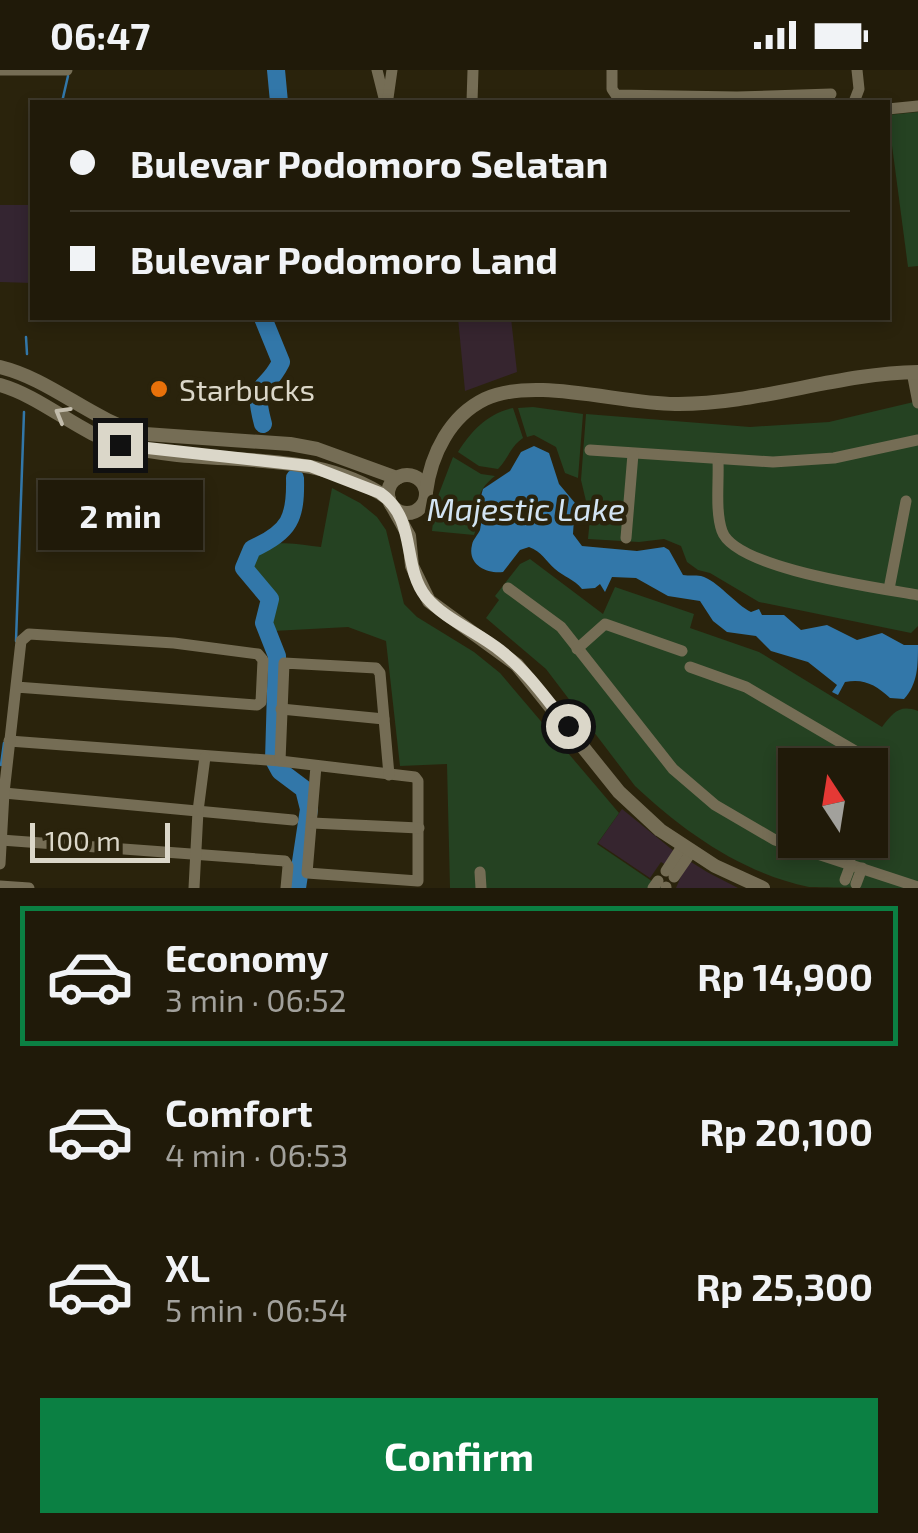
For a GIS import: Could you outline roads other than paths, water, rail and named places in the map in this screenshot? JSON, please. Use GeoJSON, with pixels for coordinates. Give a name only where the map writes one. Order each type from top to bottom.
{"type":"FeatureCollection","features":[{"type":"Feature","properties":{"kind":"street"},"geometry":{"type":"LineString","coordinates":[[0,70],[65,70]]}},
{"type":"Feature","properties":{"kind":"street"},"geometry":{"type":"LineString","coordinates":[[377,70],[386,100]]}},
{"type":"Feature","properties":{"kind":"street"},"geometry":{"type":"LineString","coordinates":[[387,100],[392,70]]}},
{"type":"Feature","properties":{"kind":"street"},"geometry":{"type":"LineString","coordinates":[[472,70],[472,100]]}},
{"type":"Feature","properties":{"kind":"street"},"geometry":{"type":"LineString","coordinates":[[612,70],[616,96],[831,94]]}},
{"type":"Feature","properties":{"kind":"street"},"geometry":{"type":"LineString","coordinates":[[855,100],[859,88],[857,70]]}},
{"type":"Feature","properties":{"kind":"street"},"geometry":{"type":"LineString","coordinates":[[890,110],[918,106]]}},
{"type":"Feature","properties":{"kind":"street"},"geometry":{"type":"LineString","coordinates":[[2,368],[46,384],[126,430],[316,449],[368,469],[415,477],[424,498]]}},
{"type":"Feature","properties":{"kind":"street"},"geometry":{"type":"LineString","coordinates":[[408,536],[424,498],[432,461],[458,419],[484,400],[510,391],[536,389],[679,404],[724,400],[844,378],[915,372],[918,403]]}},
{"type":"Feature","properties":{"kind":"street"},"geometry":{"type":"LineString","coordinates":[[0,384],[33,397],[120,445],[310,466],[361,484],[407,512],[424,498]]}},
{"type":"Feature","properties":{"kind":"street"},"geometry":{"type":"LineString","coordinates":[[590,450],[773,462],[834,458],[918,440]]}},
{"type":"Feature","properties":{"kind":"street"},"geometry":{"type":"LineString","coordinates":[[251,459],[253,442]]}},
{"type":"Feature","properties":{"kind":"street"},"geometry":{"type":"LineString","coordinates":[[626,538],[633,454]]}},
{"type":"Feature","properties":{"kind":"street"},"geometry":{"type":"LineString","coordinates":[[718,460],[721,527],[726,538],[775,566],[918,595]]}},
{"type":"Feature","properties":{"kind":"street"},"geometry":{"type":"LineString","coordinates":[[432,461],[400,476],[389,487],[390,502],[408,536],[412,566],[429,601],[517,665],[620,792],[660,830],[740,880],[763,888]]}},
{"type":"Feature","properties":{"kind":"street"},"geometry":{"type":"LineString","coordinates":[[361,484],[370,480],[368,469]]}},
{"type":"Feature","properties":{"kind":"street"},"geometry":{"type":"LineString","coordinates":[[889,589],[906,501]]}},
{"type":"Feature","properties":{"kind":"street"},"geometry":{"type":"LineString","coordinates":[[508,588],[561,627],[673,769],[715,805],[778,840]]}},
{"type":"Feature","properties":{"kind":"street"},"geometry":{"type":"LineString","coordinates":[[577,648],[604,624],[682,651]]}},
{"type":"Feature","properties":{"kind":"street"},"geometry":{"type":"LineString","coordinates":[[0,864],[9,741],[16,687],[22,641],[29,634],[174,643],[258,654],[263,660],[261,702],[256,706],[16,687]]}},
{"type":"Feature","properties":{"kind":"street"},"geometry":{"type":"LineString","coordinates":[[276,761],[283,667],[287,661],[376,668],[380,673],[389,774]]}},
{"type":"Feature","properties":{"kind":"street"},"geometry":{"type":"LineString","coordinates":[[690,666],[746,687],[847,747]]}},
{"type":"Feature","properties":{"kind":"street"},"geometry":{"type":"LineString","coordinates":[[281,709],[384,718]]}},
{"type":"Feature","properties":{"kind":"street"},"geometry":{"type":"LineString","coordinates":[[9,741],[276,761],[389,774],[417,779],[419,884],[373,883],[307,873],[316,766]]}},
{"type":"Feature","properties":{"kind":"street"},"geometry":{"type":"LineString","coordinates":[[194,888],[205,756]]}},
{"type":"Feature","properties":{"kind":"street"},"geometry":{"type":"LineString","coordinates":[[4,793],[293,820]]}},
{"type":"Feature","properties":{"kind":"street"},"geometry":{"type":"LineString","coordinates":[[312,822],[419,828]]}},
{"type":"Feature","properties":{"kind":"street"},"geometry":{"type":"LineString","coordinates":[[1,840],[285,861],[286,888]]}},
{"type":"Feature","properties":{"kind":"street"},"geometry":{"type":"LineString","coordinates":[[664,882],[687,848]]}},
{"type":"Feature","properties":{"kind":"street"},"geometry":{"type":"LineString","coordinates":[[839,858],[918,885]]}},
{"type":"Feature","properties":{"kind":"street"},"geometry":{"type":"LineString","coordinates":[[851,882],[856,866]]}},
{"type":"Feature","properties":{"kind":"street"},"geometry":{"type":"LineString","coordinates":[[480,872],[481,888]]}},
{"type":"Feature","properties":{"kind":"street"},"geometry":{"type":"LineString","coordinates":[[0,886],[29,888]]}},
{"type":"Feature","properties":{"kind":"water","name":"Majestic Lake"},"geometry":{"type":"Polygon","coordinates":[[[534,446],[549,453],[559,484],[575,503],[573,534],[582,546],[637,551],[664,547],[683,575],[707,578],[751,612],[759,609],[762,615],[784,615],[801,630],[827,625],[857,640],[882,633],[904,645],[918,645],[916,674],[909,693],[904,699],[890,698],[869,684],[852,681],[845,682],[838,695],[832,692],[837,685],[808,662],[771,651],[756,636],[727,632],[713,621],[700,601],[668,596],[636,578],[612,577],[605,592],[600,584],[582,589],[529,547],[520,550],[503,572],[480,567],[471,552],[480,530],[483,489],[510,471],[521,452],[534,446]]]}},
{"type":"Feature","properties":{"kind":"waterway"},"geometry":{"type":"LineString","coordinates":[[276,70],[279,100]]}},
{"type":"Feature","properties":{"kind":"waterway"},"geometry":{"type":"LineString","coordinates":[[62,100],[68,76]]}},
{"type":"Feature","properties":{"kind":"waterway"},"geometry":{"type":"LineString","coordinates":[[263,424],[259,393],[281,362],[264,320]]}},
{"type":"Feature","properties":{"kind":"waterway"},"geometry":{"type":"LineString","coordinates":[[26,337],[27,354]]}},
{"type":"Feature","properties":{"kind":"waterway"},"geometry":{"type":"LineString","coordinates":[[16,641],[24,412]]}},
{"type":"Feature","properties":{"kind":"waterway"},"geometry":{"type":"LineString","coordinates":[[295,478],[294,504],[288,522],[283,530],[252,549],[244,568],[270,599],[264,623],[277,656],[274,760],[280,771],[304,789],[309,809],[297,888]]}},
{"type":"Feature","properties":{"kind":"waterway"},"geometry":{"type":"LineString","coordinates":[[1,765],[4,743]]}},
{"type":"Feature","properties":{"kind":"place","name":"Starbucks"},"geometry":{"type":"Point","coordinates":[159,389]}}]}
